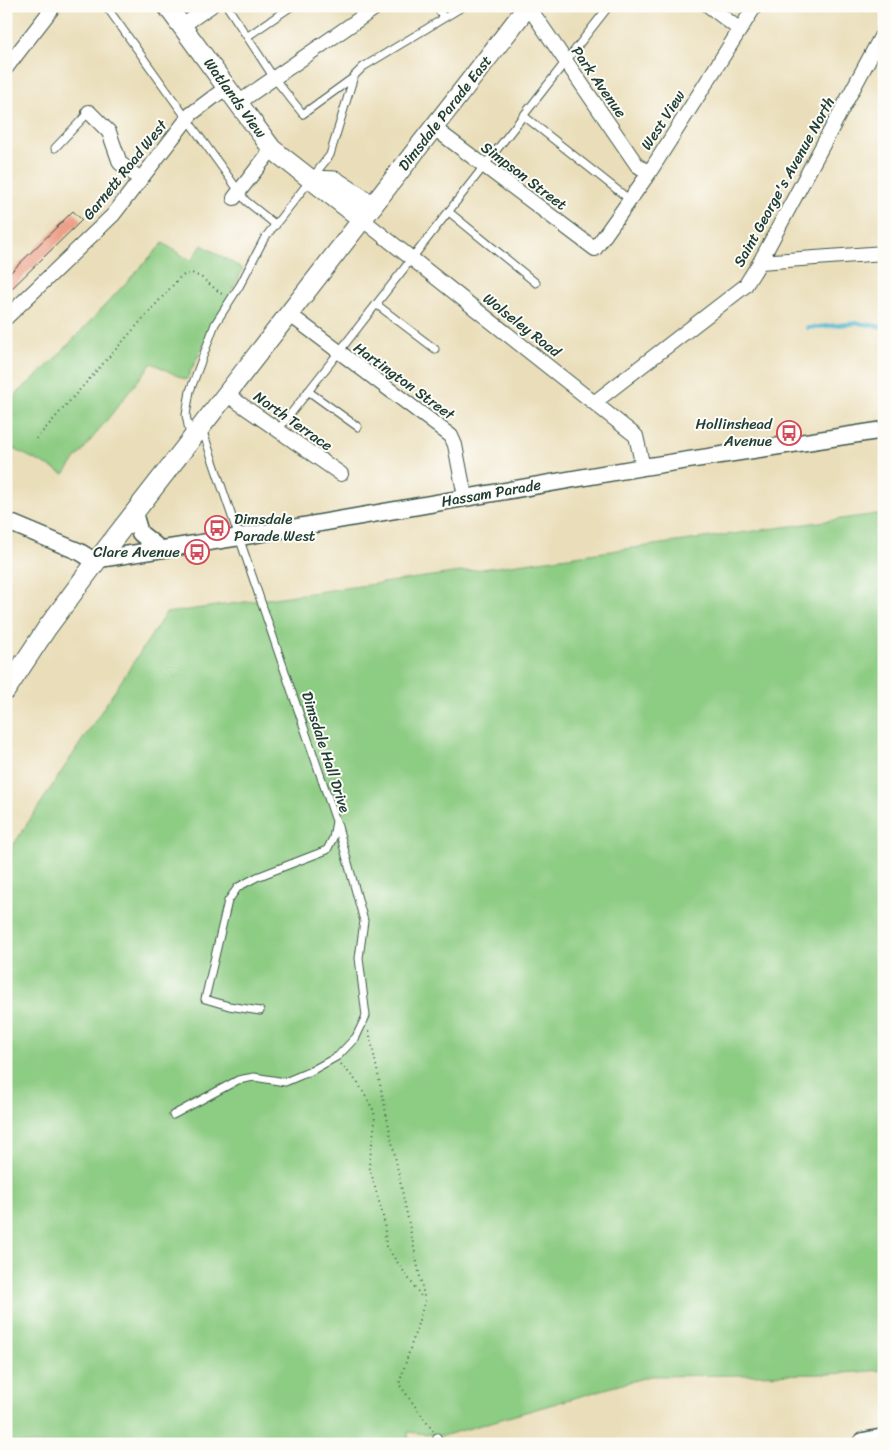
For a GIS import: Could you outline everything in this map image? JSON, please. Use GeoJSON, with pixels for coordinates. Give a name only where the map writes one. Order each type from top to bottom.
{"type":"FeatureCollection","features":[{"type":"Feature","properties":{"kind":"highway"},"geometry":{"type":"LineString","coordinates":[[864,1444],[884,1440]]}},
{"type":"Feature","properties":{"kind":"main road","name":"Watlands View"},"geometry":{"type":"LineString","coordinates":[[167,6],[272,149],[312,180],[368,213]]}},
{"type":"Feature","properties":{"kind":"main road","name":"Dimsdale Parade East"},"geometry":{"type":"LineString","coordinates":[[368,213],[528,6]]}},
{"type":"Feature","properties":{"kind":"main road"},"geometry":{"type":"LineString","coordinates":[[6,690],[47,628],[134,513],[368,213]]}},
{"type":"Feature","properties":{"kind":"street"},"geometry":{"type":"LineString","coordinates":[[6,68],[54,6]]}},
{"type":"Feature","properties":{"kind":"street"},"geometry":{"type":"LineString","coordinates":[[182,26],[211,6]]}},
{"type":"Feature","properties":{"kind":"street"},"geometry":{"type":"LineString","coordinates":[[238,103],[378,6]]}},
{"type":"Feature","properties":{"kind":"street","name":"Park Avenue"},"geometry":{"type":"LineString","coordinates":[[528,6],[565,63],[638,165],[649,173]]}},
{"type":"Feature","properties":{"kind":"street"},"geometry":{"type":"LineString","coordinates":[[709,6],[740,30]]}},
{"type":"Feature","properties":{"kind":"street","name":"West View"},"geometry":{"type":"LineString","coordinates":[[595,249],[649,173],[755,6]]}},
{"type":"Feature","properties":{"kind":"street","name":"Saint George's Avenue North"},"geometry":{"type":"LineString","coordinates":[[595,402],[745,286],[760,262],[884,31]]}},
{"type":"Feature","properties":{"kind":"street","name":"Garnett Road West"},"geometry":{"type":"LineString","coordinates":[[6,318],[102,227],[187,119],[227,87]]}},
{"type":"Feature","properties":{"kind":"street"},"geometry":{"type":"LineString","coordinates":[[89,112],[109,132],[120,163],[140,179]]}},
{"type":"Feature","properties":{"kind":"street","name":"Simpson Street"},"geometry":{"type":"LineString","coordinates":[[434,128],[595,249]]}},
{"type":"Feature","properties":{"kind":"street"},"geometry":{"type":"LineString","coordinates":[[237,195],[272,149]]}},
{"type":"Feature","properties":{"kind":"street","name":"Wolseley Road"},"geometry":{"type":"LineString","coordinates":[[368,213],[413,260],[636,436],[643,467]]}},
{"type":"Feature","properties":{"kind":"street"},"geometry":{"type":"LineString","coordinates":[[760,262],[884,253]]}},
{"type":"Feature","properties":{"kind":"street","name":"Hartington Street"},"geometry":{"type":"LineString","coordinates":[[289,314],[338,353],[451,436],[455,445],[464,497]]}},
{"type":"Feature","properties":{"kind":"street","name":"North Terrace"},"geometry":{"type":"LineString","coordinates":[[226,394],[341,474]]}},
{"type":"Feature","properties":{"kind":"street","name":"Hassam Parade"},"geometry":{"type":"LineString","coordinates":[[98,561],[643,467],[884,430]]}},
{"type":"Feature","properties":{"kind":"street"},"geometry":{"type":"LineString","coordinates":[[134,513],[140,533],[160,549]]}},
{"type":"Feature","properties":{"kind":"street"},"geometry":{"type":"LineString","coordinates":[[6,521],[98,561]]}},
{"type":"Feature","properties":{"kind":"lane"},"geometry":{"type":"LineString","coordinates":[[106,6],[187,119],[237,195],[276,225]]}},
{"type":"Feature","properties":{"kind":"lane"},"geometry":{"type":"LineString","coordinates":[[227,6],[274,78],[303,114],[354,76],[363,67],[464,6]]}},
{"type":"Feature","properties":{"kind":"lane"},"geometry":{"type":"LineString","coordinates":[[248,36],[292,6]]}},
{"type":"Feature","properties":{"kind":"lane"},"geometry":{"type":"LineString","coordinates":[[436,6],[444,18]]}},
{"type":"Feature","properties":{"kind":"lane"},"geometry":{"type":"LineString","coordinates":[[278,430],[376,304],[413,260],[609,6]]}},
{"type":"Feature","properties":{"kind":"lane","name":"Dimsdale Hall Drive"},"geometry":{"type":"LineString","coordinates":[[260,1011],[229,1006],[204,999],[228,901],[238,887],[257,877],[327,850],[333,838],[336,821],[240,537],[196,432],[186,415],[190,391],[214,324],[230,301],[264,239],[330,155],[354,76]]}},
{"type":"Feature","properties":{"kind":"lane"},"geometry":{"type":"LineString","coordinates":[[55,148],[89,112]]}},
{"type":"Feature","properties":{"kind":"lane"},"geometry":{"type":"LineString","coordinates":[[524,116],[630,200]]}},
{"type":"Feature","properties":{"kind":"lane"},"geometry":{"type":"LineString","coordinates":[[449,212],[536,282]]}},
{"type":"Feature","properties":{"kind":"lane"},"geometry":{"type":"LineString","coordinates":[[376,304],[435,349]]}},
{"type":"Feature","properties":{"kind":"lane"},"geometry":{"type":"LineString","coordinates":[[308,391],[358,427]]}},
{"type":"Feature","properties":{"kind":"lane"},"geometry":{"type":"LineString","coordinates":[[173,1115],[238,1080],[254,1077],[285,1082],[311,1072],[338,1056],[356,1037],[366,1016],[359,958],[364,921],[336,821]]}},
{"type":"Feature","properties":{"kind":"lane"},"geometry":{"type":"LineString","coordinates":[[437,1437],[441,1444]]}},
{"type":"Feature","properties":{"kind":"path"},"geometry":{"type":"LineString","coordinates":[[36,439],[181,276],[192,273],[202,278],[230,301]]}},
{"type":"Feature","properties":{"kind":"path"},"geometry":{"type":"LineString","coordinates":[[366,1016],[425,1301],[399,1384],[437,1437]]}},
{"type":"Feature","properties":{"kind":"path"},"geometry":{"type":"LineString","coordinates":[[341,1063],[358,1084],[374,1111],[376,1122],[369,1165],[384,1220],[386,1246],[425,1301]]}},
{"type":"Feature","properties":{"kind":"green space"},"geometry":{"type":"Polygon","coordinates":[[[163,243],[191,261],[202,245],[243,269],[186,380],[152,363],[64,474],[6,445],[6,400],[12,398],[53,361],[163,243]]]}},
{"type":"Feature","properties":{"kind":"green space"},"geometry":{"type":"Polygon","coordinates":[[[884,513],[884,1370],[830,1374],[650,1376],[443,1436],[408,1432],[409,1444],[6,1444],[6,856],[166,613],[884,513]]]}},
{"type":"Feature","properties":{"kind":"building"},"geometry":{"type":"Polygon","coordinates":[[[73,211],[82,220],[6,294],[6,277],[73,211]]]}},
{"type":"Feature","properties":{"kind":"waterway"},"geometry":{"type":"LineString","coordinates":[[807,328],[858,323],[884,327]]}},
{"type":"Feature","properties":{"kind":"place","name":"Hollinshead Avenue"},"geometry":{"type":"Point","coordinates":[789,433]}},
{"type":"Feature","properties":{"kind":"place","name":"Dimsdale Parade West"},"geometry":{"type":"Point","coordinates":[217,528]}},
{"type":"Feature","properties":{"kind":"place","name":"Clare Avenue"},"geometry":{"type":"Point","coordinates":[197,552]}}]}
